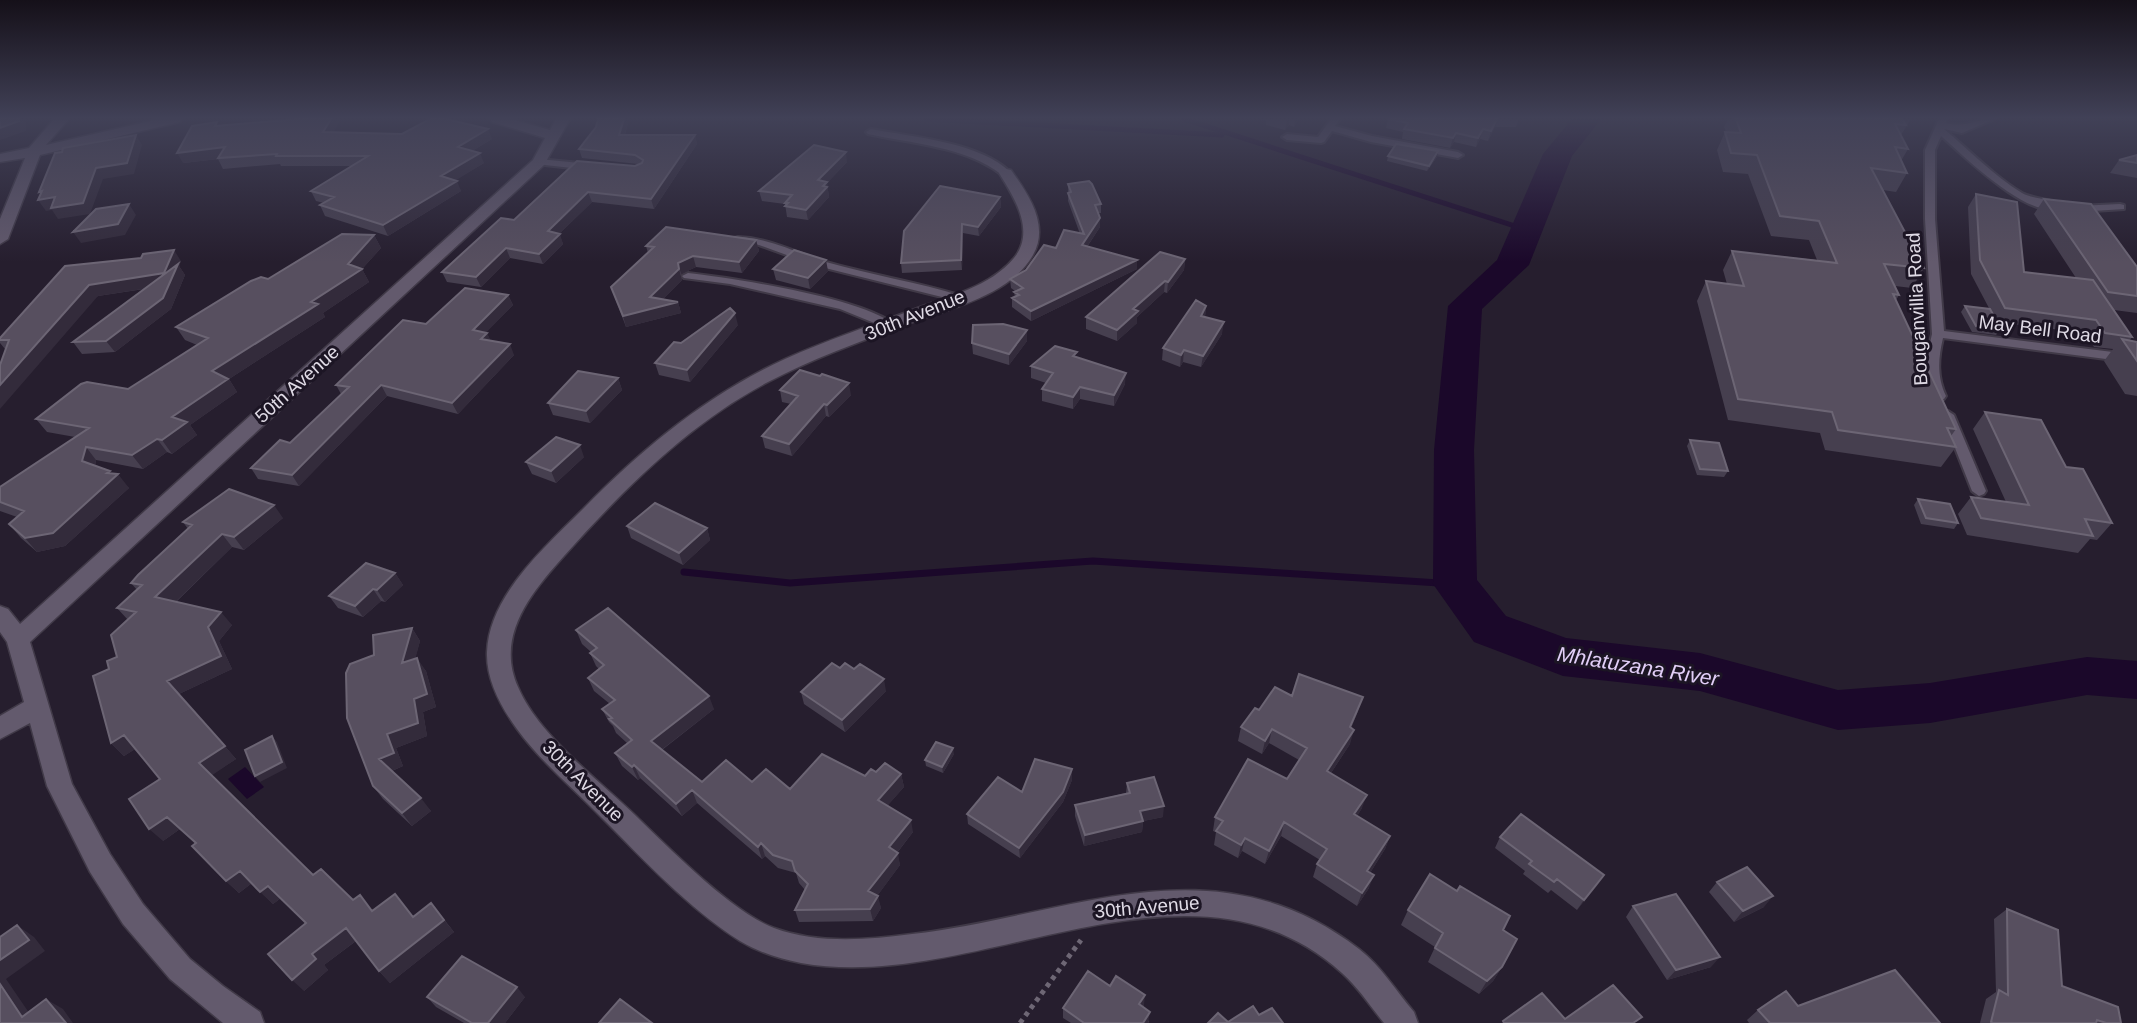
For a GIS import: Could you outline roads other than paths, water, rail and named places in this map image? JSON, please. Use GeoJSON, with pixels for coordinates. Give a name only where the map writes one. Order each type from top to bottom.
{"type":"FeatureCollection","features":[{"type":"Feature","properties":{"kind":"street"},"geometry":{"type":"LineString","coordinates":[[0,239],[28,167]]}},
{"type":"Feature","properties":{"kind":"street","name":"50th Avenue"},"geometry":{"type":"LineString","coordinates":[[18,639],[534,167]]}},
{"type":"Feature","properties":{"kind":"street","name":"30th Avenue"},"geometry":{"type":"LineString","coordinates":[[1006,173],[1027,209],[1030,225],[1029,247],[1024,256],[1000,280],[794,362],[754,382],[726,398],[649,455],[530,579],[513,606],[500,646],[499,665],[507,690],[541,741],[686,883],[753,933],[800,949],[850,954],[912,951],[1087,912],[1168,902],[1213,901],[1276,917],[1317,937],[1351,961],[1403,1023]]}},
{"type":"Feature","properties":{"kind":"street"},"geometry":{"type":"LineString","coordinates":[[0,615],[18,639],[35,707],[60,786],[100,863],[133,914],[180,969],[212,998],[249,1023]]}},
{"type":"Feature","properties":{"kind":"street"},"geometry":{"type":"LineString","coordinates":[[0,729],[35,707]]}},
{"type":"Feature","properties":{"kind":"lane"},"geometry":{"type":"LineString","coordinates":[[590,167],[604,168]]}},
{"type":"Feature","properties":{"kind":"lane"},"geometry":{"type":"LineString","coordinates":[[997,167],[1006,173]]}},
{"type":"Feature","properties":{"kind":"lane","name":"Bouganvillia Road"},"geometry":{"type":"LineString","coordinates":[[1930,167],[1938,334],[1933,356],[1934,383],[1979,491]]}},
{"type":"Feature","properties":{"kind":"lane"},"geometry":{"type":"LineString","coordinates":[[1986,167],[2015,193],[2031,202],[2077,209],[2120,207]]}},
{"type":"Feature","properties":{"kind":"lane"},"geometry":{"type":"LineString","coordinates":[[730,240],[760,241],[820,264],[958,298]]}},
{"type":"Feature","properties":{"kind":"lane"},"geometry":{"type":"LineString","coordinates":[[688,276],[730,281],[844,306],[889,325]]}},
{"type":"Feature","properties":{"kind":"lane","name":"May Bell Road"},"geometry":{"type":"LineString","coordinates":[[1938,334],[2137,359]]}},
{"type":"Feature","properties":{"kind":"waterway"},"geometry":{"type":"LineString","coordinates":[[1332,167],[1527,230]]}},
{"type":"Feature","properties":{"kind":"waterway","name":"Mhlatuzana River"},"geometry":{"type":"LineString","coordinates":[[1553,167],[1512,265],[1465,306],[1454,450],[1455,584],[1490,629],[1563,657],[1700,672],[1838,710],[1930,703],[2087,676],[2137,680]]}},
{"type":"Feature","properties":{"kind":"waterway"},"geometry":{"type":"LineString","coordinates":[[684,572],[790,583],[1093,561],[1455,584]]}}]}
